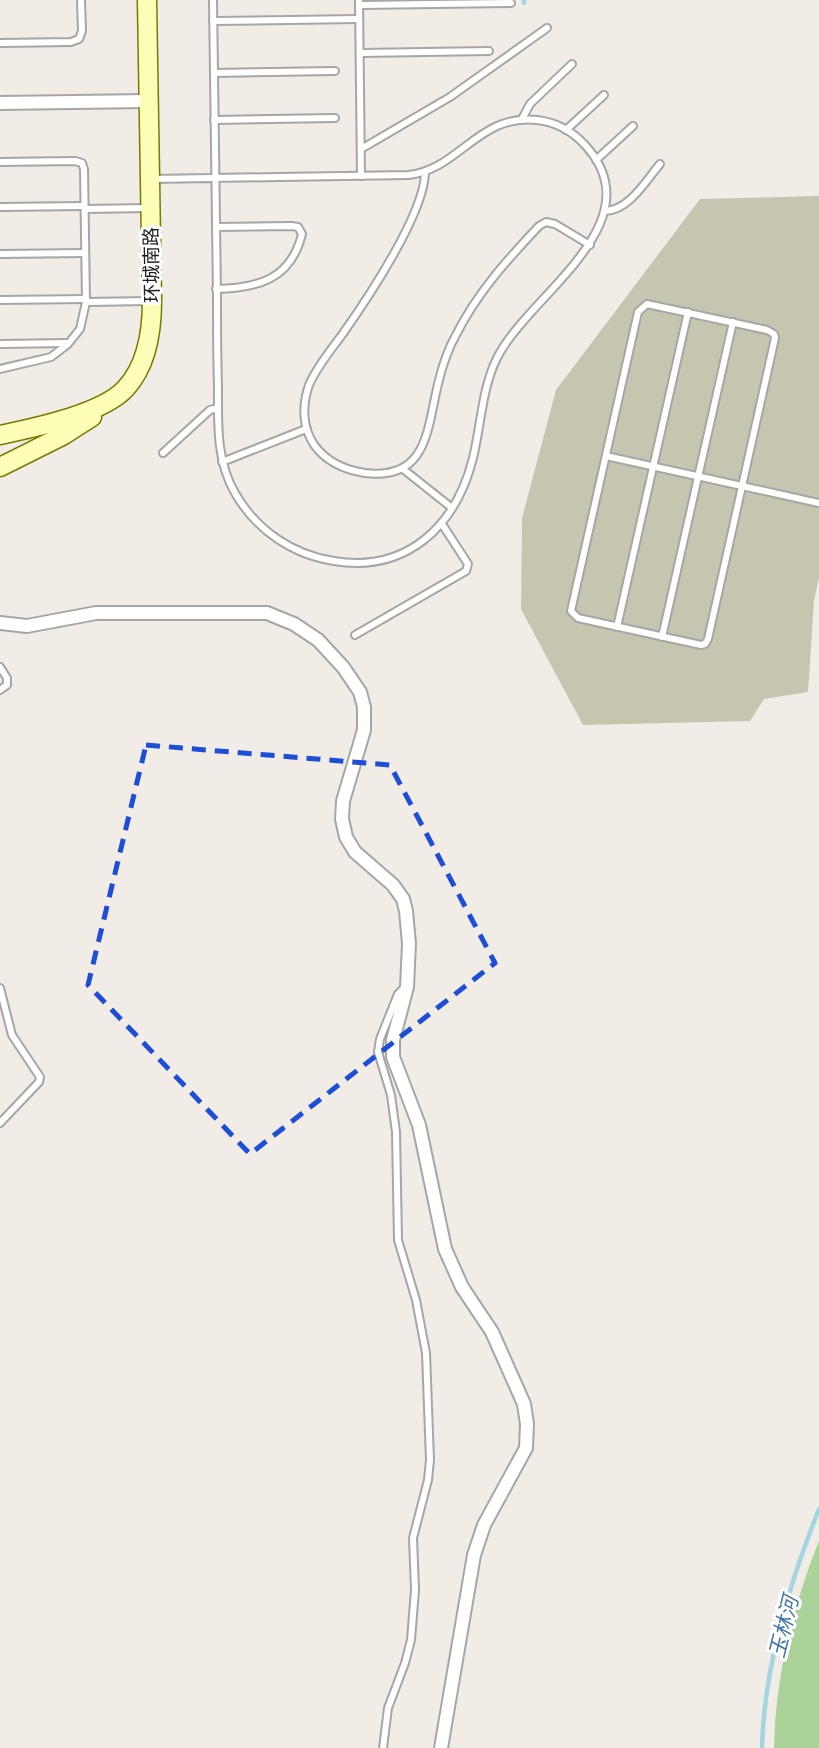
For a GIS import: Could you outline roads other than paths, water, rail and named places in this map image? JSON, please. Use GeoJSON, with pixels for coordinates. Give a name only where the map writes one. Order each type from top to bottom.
{"type":"FeatureCollection","features":[{"type":"Feature","properties":{"kind":"main road","name":"环城南路"},"geometry":{"type":"LineString","coordinates":[[124,391],[134,378],[146,348],[152,301],[147,0]]}},
{"type":"Feature","properties":{"kind":"main road"},"geometry":{"type":"LineString","coordinates":[[0,435],[36,428],[81,414],[124,391]]}},
{"type":"Feature","properties":{"kind":"main road"},"geometry":{"type":"LineString","coordinates":[[0,467],[86,422],[124,391]]}},
{"type":"Feature","properties":{"kind":"main road"},"geometry":{"type":"LineString","coordinates":[[36,428],[47,434],[42,446]]}},
{"type":"Feature","properties":{"kind":"street"},"geometry":{"type":"LineString","coordinates":[[0,103],[149,101]]}},
{"type":"Feature","properties":{"kind":"street"},"geometry":{"type":"LineString","coordinates":[[0,623],[27,626],[96,613],[253,612],[281,618],[317,640],[348,673],[362,699],[364,730],[343,801],[343,828],[355,852],[393,885],[403,899],[409,923],[407,987],[392,1048],[419,1125],[443,1243],[462,1287],[492,1332],[524,1404],[528,1434],[526,1448],[484,1525],[474,1555],[441,1748]]}},
{"type":"Feature","properties":{"kind":"lane"},"geometry":{"type":"LineString","coordinates":[[0,43],[71,42],[79,39],[82,31],[81,0]]}},
{"type":"Feature","properties":{"kind":"lane"},"geometry":{"type":"LineString","coordinates":[[150,179],[215,178],[361,176],[425,173],[489,129],[522,119],[545,121],[566,130],[584,144],[596,160],[605,187],[602,223],[590,244],[512,334],[498,357],[489,381],[468,473],[442,524],[417,546],[384,559],[349,563],[318,558],[287,545],[261,526],[240,502],[222,463],[218,408],[216,289],[216,227],[215,178],[214,120],[213,0]]}},
{"type":"Feature","properties":{"kind":"lane"},"geometry":{"type":"LineString","coordinates":[[361,176],[359,3],[511,3]]}},
{"type":"Feature","properties":{"kind":"lane"},"geometry":{"type":"LineString","coordinates":[[213,21],[359,19]]}},
{"type":"Feature","properties":{"kind":"lane"},"geometry":{"type":"LineString","coordinates":[[361,149],[450,97],[547,28]]}},
{"type":"Feature","properties":{"kind":"lane"},"geometry":{"type":"LineString","coordinates":[[360,53],[489,51]]}},
{"type":"Feature","properties":{"kind":"lane"},"geometry":{"type":"LineString","coordinates":[[522,119],[530,104],[572,64]]}},
{"type":"Feature","properties":{"kind":"lane"},"geometry":{"type":"LineString","coordinates":[[214,73],[335,71]]}},
{"type":"Feature","properties":{"kind":"lane"},"geometry":{"type":"LineString","coordinates":[[566,130],[604,95]]}},
{"type":"Feature","properties":{"kind":"lane"},"geometry":{"type":"LineString","coordinates":[[214,120],[335,118]]}},
{"type":"Feature","properties":{"kind":"lane"},"geometry":{"type":"LineString","coordinates":[[596,160],[634,126]]}},
{"type":"Feature","properties":{"kind":"lane"},"geometry":{"type":"LineString","coordinates":[[0,162],[82,163],[86,301],[80,328],[60,351],[41,360],[0,369]]}},
{"type":"Feature","properties":{"kind":"lane"},"geometry":{"type":"LineString","coordinates":[[605,211],[615,211],[624,205],[660,164]]}},
{"type":"Feature","properties":{"kind":"lane"},"geometry":{"type":"LineString","coordinates":[[425,173],[420,198],[397,246],[372,291],[312,380],[304,407],[306,429],[317,448],[341,466],[376,474],[403,469],[416,457],[425,442],[439,380],[454,337],[499,269],[539,226],[546,222],[555,224],[590,244]]}},
{"type":"Feature","properties":{"kind":"lane"},"geometry":{"type":"LineString","coordinates":[[0,207],[150,208]]}},
{"type":"Feature","properties":{"kind":"lane"},"geometry":{"type":"LineString","coordinates":[[216,227],[292,226],[298,227],[302,234],[287,265],[274,278],[254,285],[216,289]]}},
{"type":"Feature","properties":{"kind":"lane"},"geometry":{"type":"LineString","coordinates":[[0,254],[85,253]]}},
{"type":"Feature","properties":{"kind":"lane"},"geometry":{"type":"LineString","coordinates":[[0,300],[152,301]]}},
{"type":"Feature","properties":{"kind":"lane"},"geometry":{"type":"LineString","coordinates":[[651,304],[733,323],[771,331],[775,338],[707,642],[701,645],[578,618],[572,611],[640,309],[651,304]]}},
{"type":"Feature","properties":{"kind":"lane"},"geometry":{"type":"LineString","coordinates":[[617,627],[688,312]]}},
{"type":"Feature","properties":{"kind":"lane"},"geometry":{"type":"LineString","coordinates":[[662,637],[733,323]]}},
{"type":"Feature","properties":{"kind":"lane"},"geometry":{"type":"LineString","coordinates":[[0,344],[69,343]]}},
{"type":"Feature","properties":{"kind":"lane"},"geometry":{"type":"LineString","coordinates":[[163,453],[210,410],[218,408]]}},
{"type":"Feature","properties":{"kind":"lane"},"geometry":{"type":"LineString","coordinates":[[222,463],[306,429]]}},
{"type":"Feature","properties":{"kind":"lane"},"geometry":{"type":"LineString","coordinates":[[606,456],[819,503]]}},
{"type":"Feature","properties":{"kind":"lane"},"geometry":{"type":"LineString","coordinates":[[403,469],[452,508]]}},
{"type":"Feature","properties":{"kind":"lane"},"geometry":{"type":"LineString","coordinates":[[355,635],[466,571],[468,564],[442,524]]}},
{"type":"Feature","properties":{"kind":"lane"},"geometry":{"type":"LineString","coordinates":[[0,667],[7,678],[7,685],[0,690]]}},
{"type":"Feature","properties":{"kind":"lane"},"geometry":{"type":"LineString","coordinates":[[383,1748],[388,1708],[411,1640],[415,1590],[413,1538],[428,1480],[430,1460],[429,1395],[424,1339],[398,1241],[396,1132],[391,1095],[378,1052],[380,1039],[398,994],[407,987]]}},
{"type":"Feature","properties":{"kind":"lane"},"geometry":{"type":"LineString","coordinates":[[0,988],[12,1035],[40,1077],[39,1082],[0,1123]]}},
{"type":"Feature","properties":{"kind":"waterway","name":"玉林河"},"geometry":{"type":"LineString","coordinates":[[762,1748],[768,1687],[780,1626],[819,1509]]}}]}
